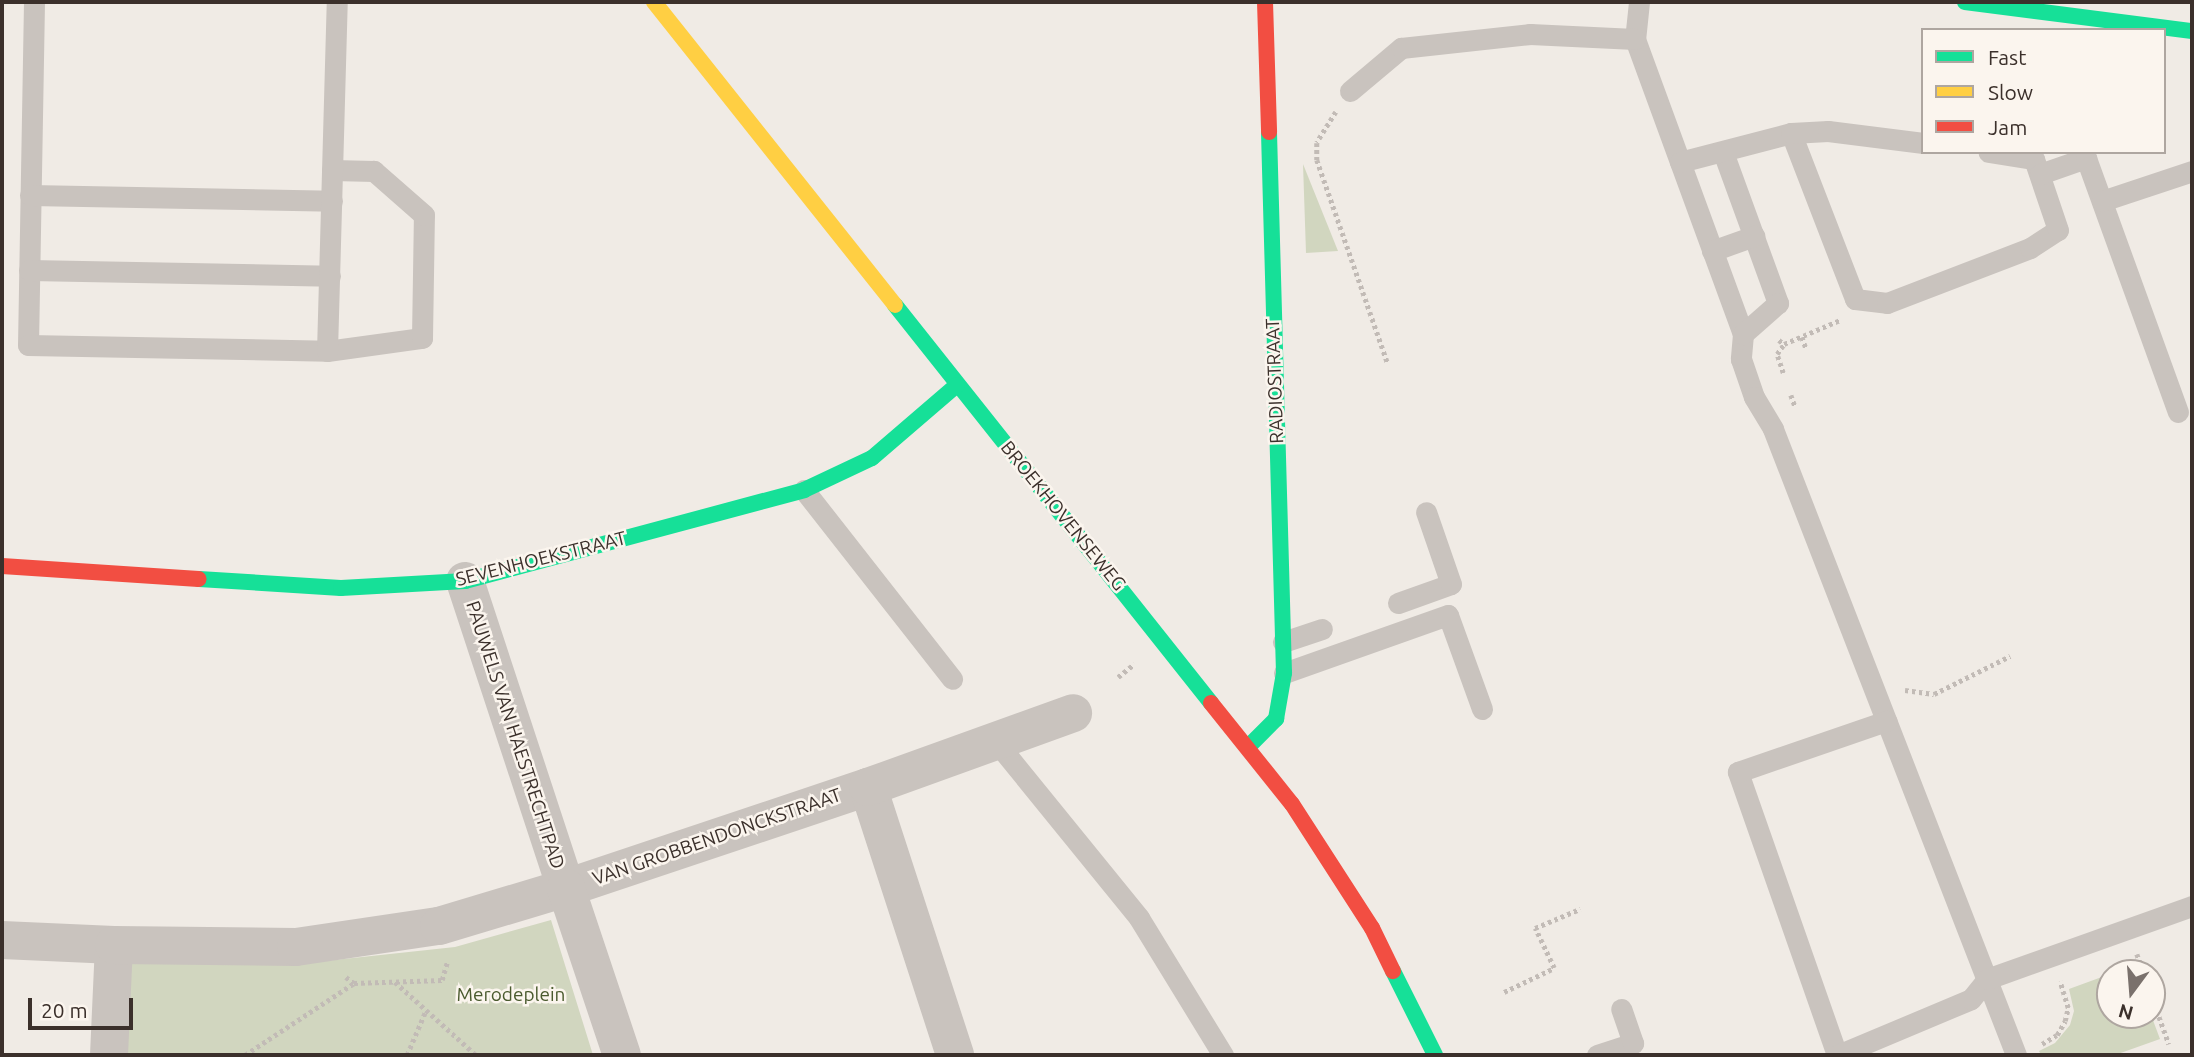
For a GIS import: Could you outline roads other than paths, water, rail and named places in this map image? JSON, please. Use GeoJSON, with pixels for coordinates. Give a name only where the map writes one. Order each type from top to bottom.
{"type":"FeatureCollection","features":[{"type":"Feature","properties":{"kind":"street","name":"BROEKHOVENSEWEG"},"geometry":{"type":"LineString","coordinates":[[654,2],[1248,747],[1354,897],[1391,961],[1435,1055]]}},
{"type":"Feature","properties":{"kind":"street","name":"RADIOSTRAAT"},"geometry":{"type":"LineString","coordinates":[[1248,747],[1276,719],[1284,673],[1265,2]]}},
{"type":"Feature","properties":{"kind":"street"},"geometry":{"type":"LineString","coordinates":[[1965,2],[2192,31]]}},
{"type":"Feature","properties":{"kind":"street","name":"SEVENHOEKSTRAAT"},"geometry":{"type":"LineString","coordinates":[[2,566],[341,587],[465,581],[804,490],[872,458],[957,385]]}},
{"type":"Feature","properties":{"kind":"street","name":"PAUWELS VAN HAESTRECHTPAD"},"geometry":{"type":"LineString","coordinates":[[465,581],[566,888]]}},
{"type":"Feature","properties":{"kind":"street","name":"VAN GROBBENDONCKSTRAAT"},"geometry":{"type":"LineString","coordinates":[[566,888],[997,743],[1073,713]]}},
{"type":"Feature","properties":{"kind":"street","name":"VAN GROBBENDONCKSTRAAT"},"geometry":{"type":"LineString","coordinates":[[868,787],[955,1055]]}},
{"type":"Feature","properties":{"kind":"street"},"geometry":{"type":"LineString","coordinates":[[2,940],[114,945],[296,947],[439,926],[566,888],[622,1055]]}},
{"type":"Feature","properties":{"kind":"street"},"geometry":{"type":"LineString","coordinates":[[109,1055],[114,945]]}},
{"type":"Feature","properties":{"kind":"lane"},"geometry":{"type":"LineString","coordinates":[[34,2],[27,345],[327,351],[422,338],[424,215],[374,171],[332,170]]}},
{"type":"Feature","properties":{"kind":"lane"},"geometry":{"type":"LineString","coordinates":[[327,351],[337,2]]}},
{"type":"Feature","properties":{"kind":"lane"},"geometry":{"type":"LineString","coordinates":[[1639,2],[1635,39],[1712,251],[1749,328]]}},
{"type":"Feature","properties":{"kind":"lane"},"geometry":{"type":"LineString","coordinates":[[1350,91],[1401,48],[1530,34],[1635,39]]}},
{"type":"Feature","properties":{"kind":"lane"},"geometry":{"type":"LineString","coordinates":[[1680,162],[1791,133],[1828,131],[1921,143]]}},
{"type":"Feature","properties":{"kind":"lane"},"geometry":{"type":"LineString","coordinates":[[1791,133],[1855,299],[1887,303],[2030,248],[2058,230],[2034,159],[2002,154]]}},
{"type":"Feature","properties":{"kind":"lane"},"geometry":{"type":"LineString","coordinates":[[1723,152],[1778,303],[1749,328],[1741,359],[1757,405],[1773,429],[2016,1055]]}},
{"type":"Feature","properties":{"kind":"lane"},"geometry":{"type":"LineString","coordinates":[[2040,174],[2086,158],[2178,412]]}},
{"type":"Feature","properties":{"kind":"lane"},"geometry":{"type":"LineString","coordinates":[[2102,201],[2192,171]]}},
{"type":"Feature","properties":{"kind":"lane"},"geometry":{"type":"LineString","coordinates":[[30,195],[332,201]]}},
{"type":"Feature","properties":{"kind":"lane"},"geometry":{"type":"LineString","coordinates":[[1712,251],[1754,236]]}},
{"type":"Feature","properties":{"kind":"lane"},"geometry":{"type":"LineString","coordinates":[[29,270],[330,276]]}},
{"type":"Feature","properties":{"kind":"lane"},"geometry":{"type":"LineString","coordinates":[[804,490],[952,679]]}},
{"type":"Feature","properties":{"kind":"lane"},"geometry":{"type":"LineString","coordinates":[[1398,603],[1451,584],[1426,512]]}},
{"type":"Feature","properties":{"kind":"lane"},"geometry":{"type":"LineString","coordinates":[[1284,673],[1448,615],[1482,709]]}},
{"type":"Feature","properties":{"kind":"lane"},"geometry":{"type":"LineString","coordinates":[[1283,642],[1321,629]]}},
{"type":"Feature","properties":{"kind":"lane"},"geometry":{"type":"LineString","coordinates":[[1886,721],[1738,772],[1838,1055],[1971,999],[1987,979],[2192,906]]}},
{"type":"Feature","properties":{"kind":"lane"},"geometry":{"type":"LineString","coordinates":[[997,743],[1139,918],[1223,1055]]}},
{"type":"Feature","properties":{"kind":"lane"},"geometry":{"type":"LineString","coordinates":[[1597,1055],[1633,1042],[1621,1009]]}},
{"type":"Feature","properties":{"kind":"park label","name":"Merodeplein"},"geometry":{"type":"Point","coordinates":[511,995]}}]}
